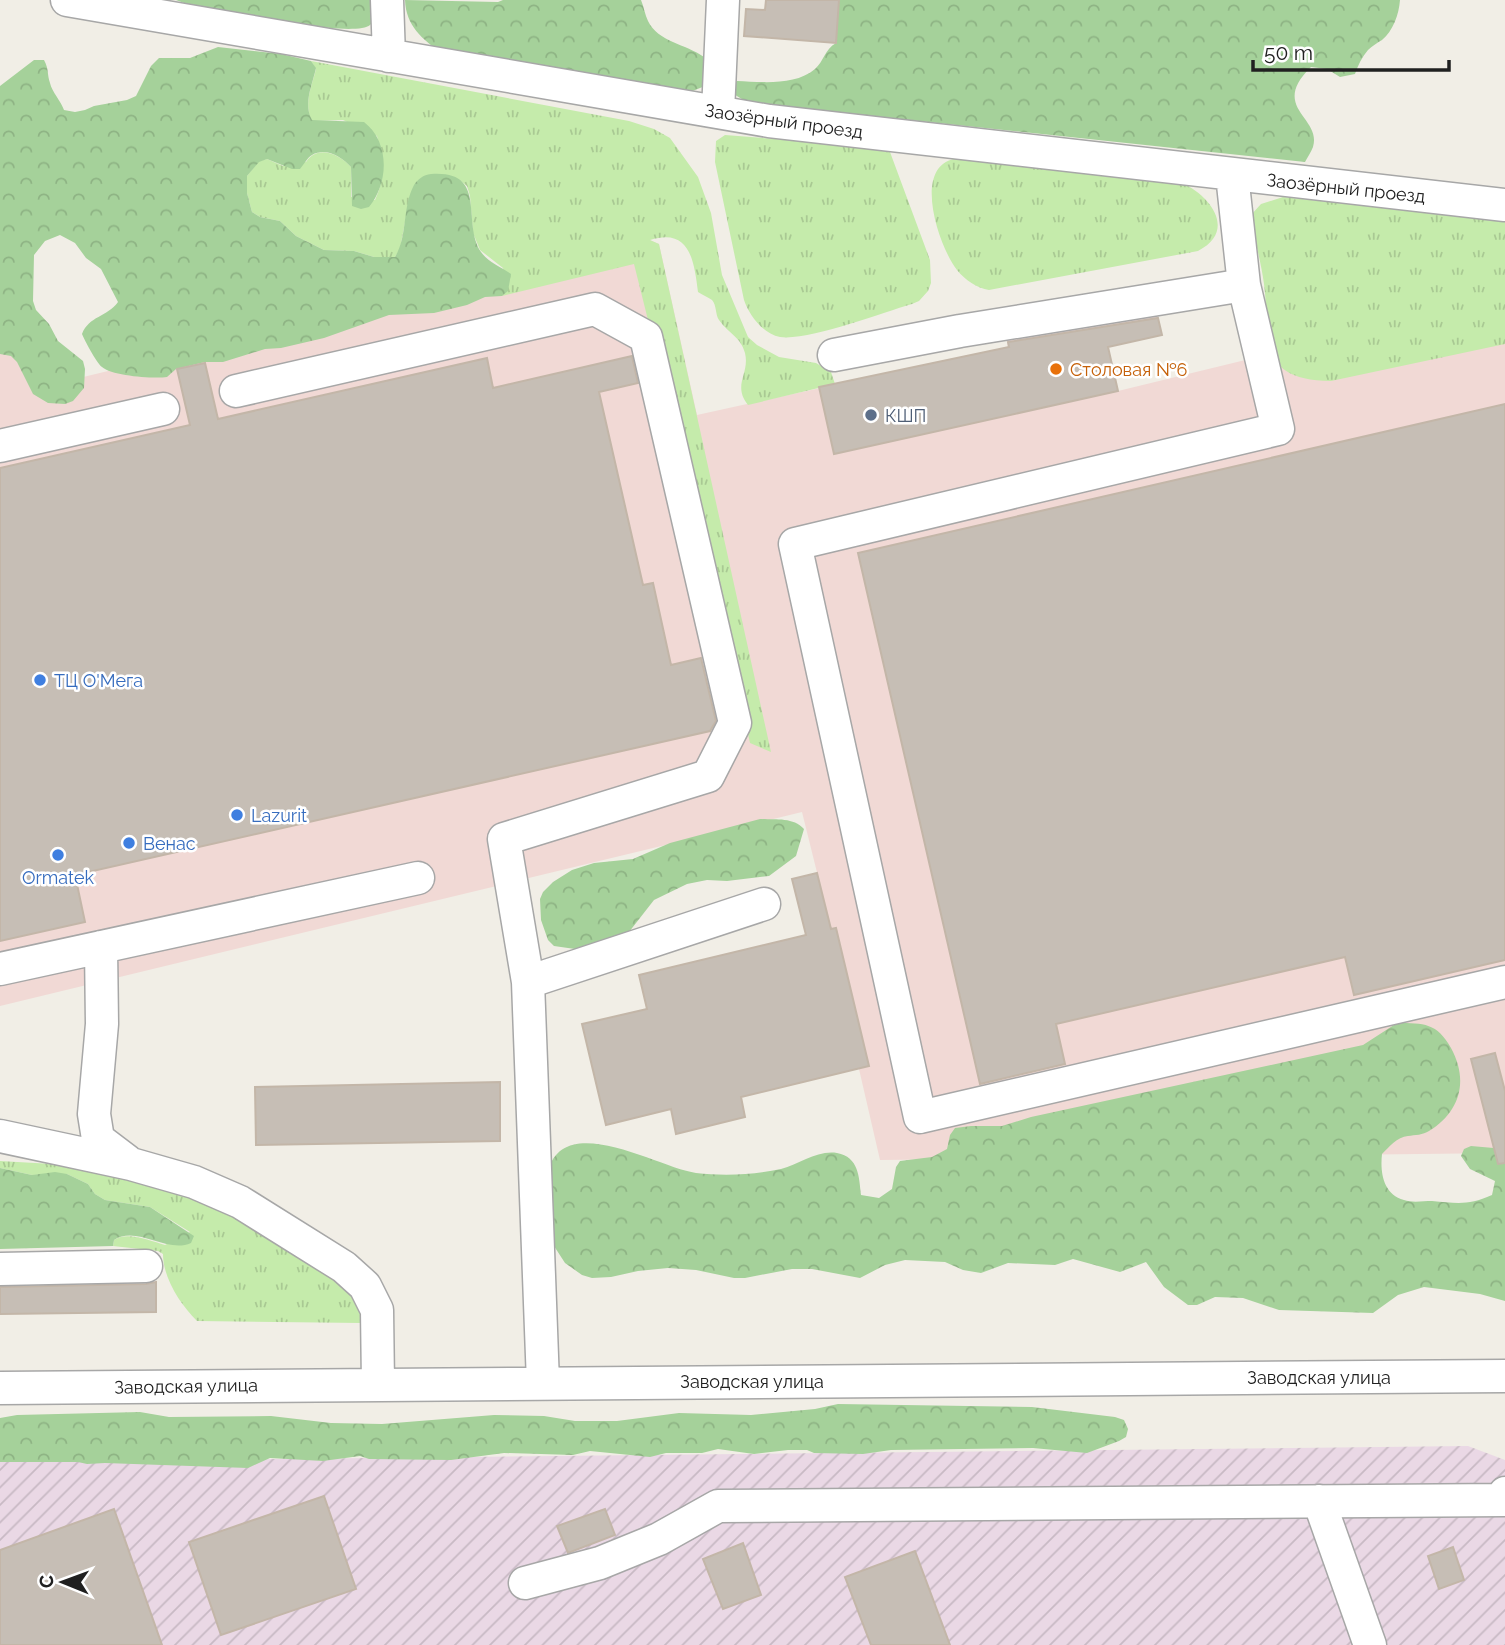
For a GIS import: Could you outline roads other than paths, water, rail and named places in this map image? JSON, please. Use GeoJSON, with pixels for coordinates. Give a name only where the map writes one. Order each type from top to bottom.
{"type":"FeatureCollection","features":[{"type":"Feature","properties":{"kind":"street","name":"Заозёрный проезд"},"geometry":{"type":"LineString","coordinates":[[67,0],[769,121],[1505,205]]}},
{"type":"Feature","properties":{"kind":"street"},"geometry":{"type":"LineString","coordinates":[[387,0],[389,56]]}},
{"type":"Feature","properties":{"kind":"street"},"geometry":{"type":"LineString","coordinates":[[718,112],[723,0]]}},
{"type":"Feature","properties":{"kind":"street"},"geometry":{"type":"LineString","coordinates":[[1232,175],[1244,285],[1278,429],[795,544],[919,1117],[1505,982]]}},
{"type":"Feature","properties":{"kind":"street"},"geometry":{"type":"LineString","coordinates":[[835,355],[960,331],[1244,285]]}},
{"type":"Feature","properties":{"kind":"street"},"geometry":{"type":"LineString","coordinates":[[236,391],[595,309],[646,337],[735,723],[708,776],[504,839],[528,982],[543,1382]]}},
{"type":"Feature","properties":{"kind":"street"},"geometry":{"type":"LineString","coordinates":[[0,446],[163,409]]}},
{"type":"Feature","properties":{"kind":"street"},"geometry":{"type":"LineString","coordinates":[[0,969],[418,878]]}},
{"type":"Feature","properties":{"kind":"street"},"geometry":{"type":"LineString","coordinates":[[528,982],[764,904]]}},
{"type":"Feature","properties":{"kind":"street"},"geometry":{"type":"LineString","coordinates":[[101,947],[102,1024],[94,1114],[98,1139],[131,1164]]}},
{"type":"Feature","properties":{"kind":"street"},"geometry":{"type":"LineString","coordinates":[[0,1136],[131,1164],[194,1182],[240,1202],[344,1267],[365,1286],[377,1310],[378,1384]]}},
{"type":"Feature","properties":{"kind":"street"},"geometry":{"type":"LineString","coordinates":[[0,1269],[146,1266]]}},
{"type":"Feature","properties":{"kind":"street","name":"Заводская улица"},"geometry":{"type":"LineString","coordinates":[[0,1388],[1505,1376]]}},
{"type":"Feature","properties":{"kind":"street"},"geometry":{"type":"LineString","coordinates":[[526,1584],[600,1563],[647,1544],[718,1506],[1505,1500],[1505,1493]]}},
{"type":"Feature","properties":{"kind":"street"},"geometry":{"type":"LineString","coordinates":[[1319,1501],[1370,1645]]}},
{"type":"Feature","properties":{"kind":"place","name":"Столовая №6"},"geometry":{"type":"Point","coordinates":[1056,369]}},
{"type":"Feature","properties":{"kind":"place","name":"КШП"},"geometry":{"type":"Point","coordinates":[871,415]}},
{"type":"Feature","properties":{"kind":"place","name":"ТЦ О'Мега"},"geometry":{"type":"Point","coordinates":[40,680]}},
{"type":"Feature","properties":{"kind":"place","name":"Lazurit"},"geometry":{"type":"Point","coordinates":[237,815]}},
{"type":"Feature","properties":{"kind":"place","name":"Венас"},"geometry":{"type":"Point","coordinates":[129,843]}},
{"type":"Feature","properties":{"kind":"place","name":"Ormatek"},"geometry":{"type":"Point","coordinates":[58,855]}}]}
